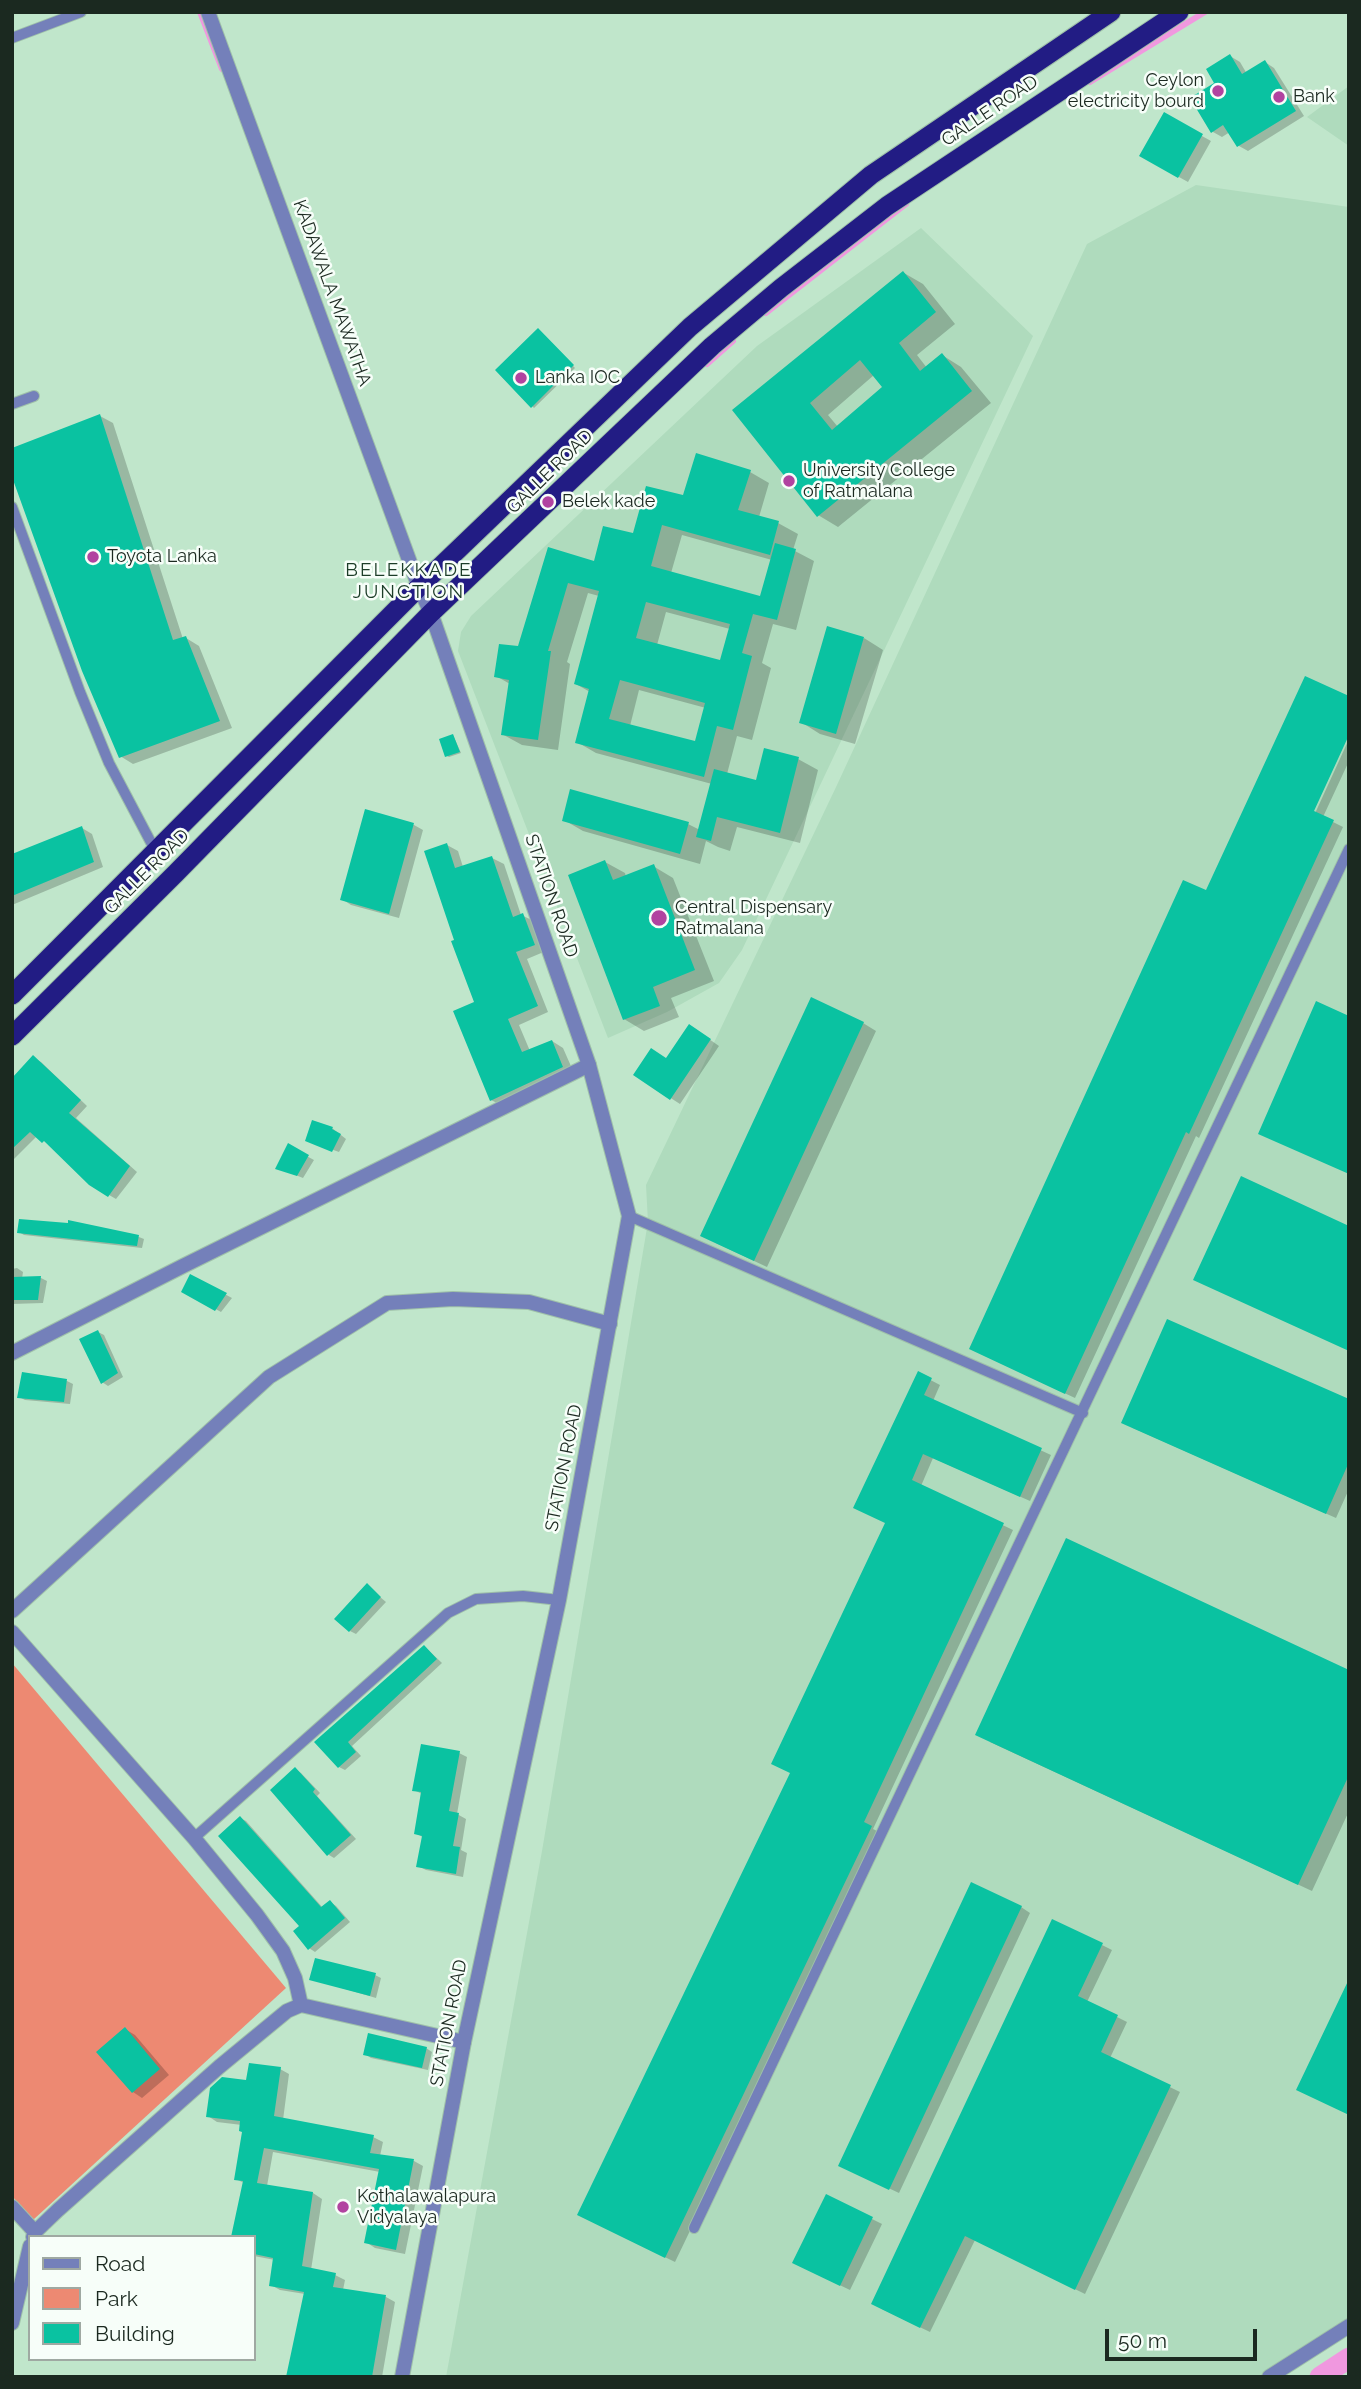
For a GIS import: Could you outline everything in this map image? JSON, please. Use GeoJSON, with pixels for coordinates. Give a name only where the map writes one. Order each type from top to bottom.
{"type":"FeatureCollection","features":[{"type":"Feature","properties":{"kind":"highway","name":"GALLE ROAD"},"geometry":{"type":"LineString","coordinates":[[12,995],[419,587],[690,327],[871,175],[1111,12]]}},
{"type":"Feature","properties":{"kind":"highway","name":"GALLE ROAD"},"geometry":{"type":"LineString","coordinates":[[12,1036],[431,613],[703,355],[781,288],[887,205],[1179,12]]}},
{"type":"Feature","properties":{"kind":"street","name":"KADAWALA MAWATHA"},"geometry":{"type":"LineString","coordinates":[[208,12],[419,587]]}},
{"type":"Feature","properties":{"kind":"street","name":"STATION ROAD"},"geometry":{"type":"LineString","coordinates":[[402,2377],[464,2042],[559,1600],[629,1216],[589,1065],[431,613],[419,587]]}},
{"type":"Feature","properties":{"kind":"street"},"geometry":{"type":"LineString","coordinates":[[12,1353],[589,1065]]}},
{"type":"Feature","properties":{"kind":"street"},"geometry":{"type":"LineString","coordinates":[[12,1611],[269,1377],[387,1303],[453,1298],[529,1302],[610,1324]]}},
{"type":"Feature","properties":{"kind":"street"},"geometry":{"type":"LineString","coordinates":[[12,1632],[194,1838],[257,1915],[283,1951],[295,1978],[301,2006]]}},
{"type":"Feature","properties":{"kind":"street"},"geometry":{"type":"LineString","coordinates":[[12,2207],[34,2234],[219,2067],[287,2011],[301,2006],[464,2042]]}},
{"type":"Feature","properties":{"kind":"street"},"geometry":{"type":"LineString","coordinates":[[12,2323],[28,2252]]}},
{"type":"Feature","properties":{"kind":"street"},"geometry":{"type":"LineString","coordinates":[[1269,2377],[1349,2326]]}},
{"type":"Feature","properties":{"kind":"lane"},"geometry":{"type":"LineString","coordinates":[[12,38],[81,12]]}},
{"type":"Feature","properties":{"kind":"lane"},"geometry":{"type":"LineString","coordinates":[[12,404],[34,396]]}},
{"type":"Feature","properties":{"kind":"lane"},"geometry":{"type":"LineString","coordinates":[[12,507],[109,763],[156,852]]}},
{"type":"Feature","properties":{"kind":"lane"},"geometry":{"type":"LineString","coordinates":[[694,2228],[1349,849]]}},
{"type":"Feature","properties":{"kind":"lane"},"geometry":{"type":"LineString","coordinates":[[629,1216],[1083,1413]]}},
{"type":"Feature","properties":{"kind":"lane"},"geometry":{"type":"LineString","coordinates":[[194,1838],[448,1613],[476,1599],[523,1596],[559,1600]]}},
{"type":"Feature","properties":{"kind":"shaded area"},"geometry":{"type":"Polygon","coordinates":[[[1349,86],[1349,146],[1307,117],[1349,86]]]}},
{"type":"Feature","properties":{"kind":"shaded area"},"geometry":{"type":"Polygon","coordinates":[[[1196,185],[1349,207],[1349,2328],[1274,2377],[446,2377],[542,1851],[648,1222],[646,1185],[837,785],[1087,244],[1196,185]]]}},
{"type":"Feature","properties":{"kind":"shaded area","name":"University College of Ratmalana"},"geometry":{"type":"Polygon","coordinates":[[[921,228],[1033,336],[742,950],[719,983],[667,1012],[608,1038],[458,651],[461,632],[471,616],[757,346],[921,228]]]}},
{"type":"Feature","properties":{"kind":"green space"},"geometry":{"type":"Polygon","coordinates":[[[12,1663],[286,1988],[33,2220],[12,2196],[12,1663]]]}},
{"type":"Feature","properties":{"kind":"building"},"geometry":{"type":"Polygon","coordinates":[[[1230,54],[1242,74],[1265,60],[1296,111],[1237,147],[1223,125],[1211,133],[1190,98],[1214,83],[1206,69],[1230,54]]]}},
{"type":"Feature","properties":{"kind":"building"},"geometry":{"type":"Polygon","coordinates":[[[1164,112],[1203,134],[1178,178],[1139,156],[1164,112]]]}},
{"type":"Feature","properties":{"kind":"building"},"geometry":{"type":"Polygon","coordinates":[[[903,271],[936,312],[899,343],[920,371],[942,353],[972,391],[817,517],[732,410],[903,271]],[[860,360],[810,403],[832,430],[882,387],[860,360]]]}},
{"type":"Feature","properties":{"kind":"building"},"geometry":{"type":"Polygon","coordinates":[[[538,328],[574,365],[531,408],[495,370],[538,328]]]}},
{"type":"Feature","properties":{"kind":"building","name":"Toyota Lanka"},"geometry":{"type":"Polygon","coordinates":[[[100,414],[173,640],[186,636],[220,721],[119,758],[82,671],[12,477],[12,448],[100,414]]]}},
{"type":"Feature","properties":{"kind":"building"},"geometry":{"type":"Polygon","coordinates":[[[696,453],[751,470],[738,510],[779,521],[770,555],[662,525],[651,566],[760,596],[775,543],[796,549],[777,620],[753,614],[742,653],[752,656],[733,730],[717,726],[704,777],[575,743],[589,689],[574,684],[599,591],[568,583],[548,651],[551,651],[538,740],[501,735],[509,680],[494,677],[499,644],[518,646],[548,547],[594,561],[603,526],[633,533],[646,486],[683,495],[696,453]],[[646,602],[636,638],[720,660],[730,624],[646,602]],[[620,680],[609,719],[695,741],[705,703],[620,680]]]}},
{"type":"Feature","properties":{"kind":"building"},"geometry":{"type":"Polygon","coordinates":[[[827,626],[864,637],[836,734],[799,723],[827,626]]]}},
{"type":"Feature","properties":{"kind":"building"},"geometry":{"type":"Polygon","coordinates":[[[1305,676],[1349,696],[1349,735],[1314,811],[1334,820],[1065,1394],[969,1349],[1183,880],[1206,890],[1305,676]]]}},
{"type":"Feature","properties":{"kind":"building"},"geometry":{"type":"Polygon","coordinates":[[[453,734],[460,752],[445,757],[439,739],[453,734]]]}},
{"type":"Feature","properties":{"kind":"building"},"geometry":{"type":"Polygon","coordinates":[[[764,748],[799,757],[780,833],[717,817],[711,841],[696,837],[714,769],[756,780],[764,748]]]}},
{"type":"Feature","properties":{"kind":"building"},"geometry":{"type":"Polygon","coordinates":[[[570,789],[689,822],[680,854],[562,821],[570,789]]]}},
{"type":"Feature","properties":{"kind":"building"},"geometry":{"type":"Polygon","coordinates":[[[365,809],[414,823],[389,914],[340,900],[365,809]]]}},
{"type":"Feature","properties":{"kind":"building"},"geometry":{"type":"Polygon","coordinates":[[[82,826],[94,862],[12,896],[12,854],[82,826]]]}},
{"type":"Feature","properties":{"kind":"building"},"geometry":{"type":"Polygon","coordinates":[[[447,843],[455,868],[492,856],[513,917],[523,913],[535,945],[516,952],[538,1006],[508,1019],[522,1052],[552,1040],[563,1067],[490,1101],[453,1011],[474,1002],[451,941],[454,940],[424,851],[447,843]]]}},
{"type":"Feature","properties":{"kind":"building"},"geometry":{"type":"Polygon","coordinates":[[[605,860],[613,880],[654,864],[695,970],[653,987],[660,1006],[623,1020],[568,875],[605,860]]]}},
{"type":"Feature","properties":{"kind":"building"},"geometry":{"type":"Polygon","coordinates":[[[811,997],[864,1022],[754,1261],[700,1236],[811,997]]]}},
{"type":"Feature","properties":{"kind":"building"},"geometry":{"type":"Polygon","coordinates":[[[1316,1001],[1349,1016],[1349,1174],[1258,1134],[1316,1001]]]}},
{"type":"Feature","properties":{"kind":"building"},"geometry":{"type":"Polygon","coordinates":[[[689,1024],[711,1039],[670,1100],[633,1075],[651,1048],[666,1058],[689,1024]]]}},
{"type":"Feature","properties":{"kind":"building"},"geometry":{"type":"Polygon","coordinates":[[[33,1055],[81,1100],[69,1113],[130,1166],[108,1197],[89,1185],[44,1141],[42,1143],[30,1132],[12,1149],[12,1078],[33,1055]]]}},
{"type":"Feature","properties":{"kind":"building"},"geometry":{"type":"Polygon","coordinates":[[[312,1120],[333,1127],[332,1129],[341,1134],[332,1152],[305,1141],[312,1120]]]}},
{"type":"Feature","properties":{"kind":"building"},"geometry":{"type":"Polygon","coordinates":[[[288,1143],[309,1155],[297,1176],[275,1169],[288,1143]]]}},
{"type":"Feature","properties":{"kind":"building"},"geometry":{"type":"Polygon","coordinates":[[[1241,1176],[1349,1226],[1349,1351],[1193,1280],[1241,1176]]]}},
{"type":"Feature","properties":{"kind":"building"},"geometry":{"type":"Polygon","coordinates":[[[19,1219],[68,1223],[68,1220],[139,1235],[137,1246],[17,1233],[19,1219]]]}},
{"type":"Feature","properties":{"kind":"building"},"geometry":{"type":"Polygon","coordinates":[[[190,1274],[227,1293],[215,1311],[181,1292],[190,1274]]]}},
{"type":"Feature","properties":{"kind":"building"},"geometry":{"type":"Polygon","coordinates":[[[41,1276],[38,1300],[12,1300],[12,1277],[41,1276]]]}},
{"type":"Feature","properties":{"kind":"building"},"geometry":{"type":"Polygon","coordinates":[[[1167,1319],[1349,1399],[1349,1462],[1326,1514],[1121,1423],[1167,1319]]]}},
{"type":"Feature","properties":{"kind":"building"},"geometry":{"type":"Polygon","coordinates":[[[98,1330],[118,1373],[101,1384],[79,1339],[98,1330]]]}},
{"type":"Feature","properties":{"kind":"building"},"geometry":{"type":"Polygon","coordinates":[[[918,1371],[932,1378],[924,1395],[1042,1448],[1020,1497],[923,1454],[912,1480],[1004,1523],[864,1822],[872,1826],[665,2258],[577,2215],[790,1773],[771,1764],[885,1523],[853,1508],[918,1371]]]}},
{"type":"Feature","properties":{"kind":"building"},"geometry":{"type":"Polygon","coordinates":[[[22,1372],[67,1379],[64,1402],[17,1398],[22,1372]]]}},
{"type":"Feature","properties":{"kind":"building"},"geometry":{"type":"Polygon","coordinates":[[[1066,1538],[1349,1670],[1349,1775],[1298,1885],[975,1735],[1066,1538]]]}},
{"type":"Feature","properties":{"kind":"building"},"geometry":{"type":"Polygon","coordinates":[[[367,1583],[381,1597],[349,1632],[334,1619],[367,1583]]]}},
{"type":"Feature","properties":{"kind":"building"},"geometry":{"type":"Polygon","coordinates":[[[424,1645],[437,1659],[348,1742],[356,1752],[338,1768],[314,1742],[424,1645]]]}},
{"type":"Feature","properties":{"kind":"building"},"geometry":{"type":"Polygon","coordinates":[[[421,1744],[460,1751],[449,1811],[459,1813],[453,1846],[460,1847],[456,1874],[416,1867],[422,1836],[414,1834],[421,1792],[412,1791],[421,1744]]]}},
{"type":"Feature","properties":{"kind":"building"},"geometry":{"type":"Polygon","coordinates":[[[295,1767],[351,1835],[327,1856],[270,1790],[295,1767]]]}},
{"type":"Feature","properties":{"kind":"building"},"geometry":{"type":"Polygon","coordinates":[[[240,1816],[321,1907],[330,1900],[345,1918],[308,1950],[293,1931],[299,1926],[218,1836],[240,1816]]]}},
{"type":"Feature","properties":{"kind":"building"},"geometry":{"type":"Polygon","coordinates":[[[971,1882],[1022,1906],[889,2190],[838,2166],[971,1882]]]}},
{"type":"Feature","properties":{"kind":"building"},"geometry":{"type":"Polygon","coordinates":[[[1052,1919],[1103,1943],[1078,1996],[1118,2015],[1101,2052],[1171,2085],[1075,2290],[965,2236],[920,2328],[871,2304],[1052,1919]]]}},
{"type":"Feature","properties":{"kind":"building"},"geometry":{"type":"Polygon","coordinates":[[[315,1958],[376,1973],[370,1996],[309,1980],[315,1958]]]}},
{"type":"Feature","properties":{"kind":"building"},"geometry":{"type":"Polygon","coordinates":[[[1349,1979],[1349,2115],[1296,2090],[1349,1979]]]}},
{"type":"Feature","properties":{"kind":"building"},"geometry":{"type":"Polygon","coordinates":[[[125,2027],[160,2069],[132,2093],[96,2052],[125,2027]]]}},
{"type":"Feature","properties":{"kind":"building"},"geometry":{"type":"Polygon","coordinates":[[[368,2033],[427,2047],[422,2068],[363,2055],[368,2033]]]}},
{"type":"Feature","properties":{"kind":"building"},"geometry":{"type":"Polygon","coordinates":[[[249,2063],[281,2067],[274,2116],[374,2135],[370,2153],[414,2159],[396,2250],[364,2243],[379,2169],[264,2148],[257,2183],[313,2192],[302,2266],[336,2273],[333,2287],[386,2295],[372,2377],[286,2377],[304,2292],[269,2286],[273,2258],[256,2254],[256,2235],[231,2235],[243,2181],[234,2180],[242,2132],[239,2131],[240,2121],[206,2117],[210,2088],[222,2077],[246,2080],[249,2063]]]}},
{"type":"Feature","properties":{"kind":"building"},"geometry":{"type":"Polygon","coordinates":[[[826,2194],[873,2217],[840,2286],[792,2263],[826,2194]]]}},
{"type":"Feature","properties":{"kind":"waterway"},"geometry":{"type":"LineString","coordinates":[[200,12],[222,69]]}},
{"type":"Feature","properties":{"kind":"waterway"},"geometry":{"type":"LineString","coordinates":[[1090,82],[1205,12]]}},
{"type":"Feature","properties":{"kind":"waterway"},"geometry":{"type":"LineString","coordinates":[[766,313],[906,204]]}},
{"type":"Feature","properties":{"kind":"waterway"},"geometry":{"type":"LineString","coordinates":[[707,364],[733,341]]}},
{"type":"Feature","properties":{"kind":"waterway"},"geometry":{"type":"LineString","coordinates":[[1320,2377],[1349,2358]]}},
{"type":"Feature","properties":{"kind":"place","name":"Ceylon electricity bourd"},"geometry":{"type":"Point","coordinates":[1218,91]}},
{"type":"Feature","properties":{"kind":"place","name":"Bank"},"geometry":{"type":"Point","coordinates":[1279,97]}},
{"type":"Feature","properties":{"kind":"place","name":"Lanka IOC"},"geometry":{"type":"Point","coordinates":[521,378]}},
{"type":"Feature","properties":{"kind":"place","name":"University College of Ratmalana"},"geometry":{"type":"Point","coordinates":[789,481]}},
{"type":"Feature","properties":{"kind":"place","name":"Belek kade"},"geometry":{"type":"Point","coordinates":[548,502]}},
{"type":"Feature","properties":{"kind":"place","name":"Toyota Lanka"},"geometry":{"type":"Point","coordinates":[93,557]}},
{"type":"Feature","properties":{"kind":"place","name":"Central Dispensary Ratmalana"},"geometry":{"type":"Point","coordinates":[659,918]}},
{"type":"Feature","properties":{"kind":"place","name":"Kothalawalapura Vidyalaya"},"geometry":{"type":"Point","coordinates":[343,2207]}},
{"type":"Feature","properties":{"kind":"district","name":"BELEKKADE JUNCTION"},"geometry":{"type":"Point","coordinates":[409,581]}}]}
